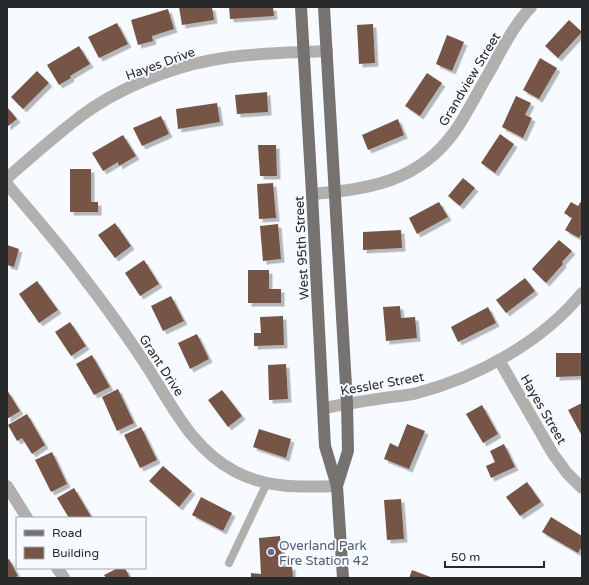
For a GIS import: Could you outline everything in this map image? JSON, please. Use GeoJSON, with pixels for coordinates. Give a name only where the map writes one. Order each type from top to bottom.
{"type":"FeatureCollection","features":[{"type":"Feature","properties":{"kind":"main road","name":"West 95th Street"},"geometry":{"type":"LineString","coordinates":[[301,7],[325,446],[337,486],[343,578]]}},
{"type":"Feature","properties":{"kind":"main road","name":"West 95th Street"},"geometry":{"type":"LineString","coordinates":[[324,7],[336,192],[347,403],[348,451],[337,486]]}},
{"type":"Feature","properties":{"kind":"street","name":"Grandview Street"},"geometry":{"type":"LineString","coordinates":[[312,194],[336,192],[379,185],[391,181],[413,170],[442,146],[464,118],[505,44],[531,7]]}},
{"type":"Feature","properties":{"kind":"street","name":"Hayes Drive"},"geometry":{"type":"LineString","coordinates":[[7,178],[82,115],[105,101],[144,81],[210,60],[244,55],[327,51]]}},
{"type":"Feature","properties":{"kind":"street","name":"Grant Drive"},"geometry":{"type":"LineString","coordinates":[[7,184],[84,277],[144,362],[179,418],[204,449],[220,463],[237,473],[255,480],[282,486],[337,486]]}},
{"type":"Feature","properties":{"kind":"street","name":"Kessler Street"},"geometry":{"type":"LineString","coordinates":[[324,408],[347,403],[416,394],[453,382],[520,348],[557,319],[582,293]]}},
{"type":"Feature","properties":{"kind":"street","name":"Hayes Street"},"geometry":{"type":"LineString","coordinates":[[499,360],[553,454],[567,473],[582,488]]}},
{"type":"Feature","properties":{"kind":"street"},"geometry":{"type":"LineString","coordinates":[[7,486],[26,517]]}},
{"type":"Feature","properties":{"kind":"street"},"geometry":{"type":"LineString","coordinates":[[58,569],[64,578]]}},
{"type":"Feature","properties":{"kind":"lane"},"geometry":{"type":"LineString","coordinates":[[229,563],[267,483]]}},
{"type":"Feature","properties":{"kind":"building"},"geometry":{"type":"Polygon","coordinates":[[[179,7],[212,7],[214,20],[182,25],[179,7]]]}},
{"type":"Feature","properties":{"kind":"building"},"geometry":{"type":"Polygon","coordinates":[[[229,7],[273,7],[274,16],[230,19],[229,7]]]}},
{"type":"Feature","properties":{"kind":"building"},"geometry":{"type":"Polygon","coordinates":[[[168,9],[174,29],[152,36],[153,41],[138,45],[131,20],[168,9]]]}},
{"type":"Feature","properties":{"kind":"building"},"geometry":{"type":"Polygon","coordinates":[[[569,20],[582,32],[558,58],[545,46],[569,20]]]}},
{"type":"Feature","properties":{"kind":"building"},"geometry":{"type":"Polygon","coordinates":[[[117,23],[128,44],[99,58],[88,37],[117,23]]]}},
{"type":"Feature","properties":{"kind":"building"},"geometry":{"type":"Polygon","coordinates":[[[373,24],[375,63],[359,64],[357,25],[373,24]]]}},
{"type":"Feature","properties":{"kind":"building"},"geometry":{"type":"Polygon","coordinates":[[[447,35],[464,42],[452,71],[436,64],[447,35]]]}},
{"type":"Feature","properties":{"kind":"building"},"geometry":{"type":"Polygon","coordinates":[[[79,46],[90,64],[70,76],[71,78],[59,85],[47,65],[79,46]]]}},
{"type":"Feature","properties":{"kind":"building"},"geometry":{"type":"Polygon","coordinates":[[[540,58],[557,68],[539,99],[523,90],[540,58]]]}},
{"type":"Feature","properties":{"kind":"building"},"geometry":{"type":"Polygon","coordinates":[[[37,71],[49,83],[23,109],[11,97],[37,71]]]}},
{"type":"Feature","properties":{"kind":"building"},"geometry":{"type":"Polygon","coordinates":[[[427,73],[442,83],[420,116],[405,106],[427,73]]]}},
{"type":"Feature","properties":{"kind":"building"},"geometry":{"type":"Polygon","coordinates":[[[267,92],[268,112],[237,114],[235,95],[267,92]]]}},
{"type":"Feature","properties":{"kind":"building"},"geometry":{"type":"Polygon","coordinates":[[[516,96],[531,103],[525,115],[532,118],[523,138],[502,127],[516,96]]]}},
{"type":"Feature","properties":{"kind":"building"},"geometry":{"type":"Polygon","coordinates":[[[217,103],[220,122],[178,129],[176,109],[217,103]]]}},
{"type":"Feature","properties":{"kind":"building"},"geometry":{"type":"Polygon","coordinates":[[[7,107],[17,119],[7,127],[7,107]]]}},
{"type":"Feature","properties":{"kind":"building"},"geometry":{"type":"Polygon","coordinates":[[[161,116],[169,134],[142,146],[133,128],[161,116]]]}},
{"type":"Feature","properties":{"kind":"building"},"geometry":{"type":"Polygon","coordinates":[[[398,119],[404,135],[368,150],[362,135],[398,119]]]}},
{"type":"Feature","properties":{"kind":"building"},"geometry":{"type":"Polygon","coordinates":[[[500,134],[514,144],[495,173],[481,163],[500,134]]]}},
{"type":"Feature","properties":{"kind":"building"},"geometry":{"type":"Polygon","coordinates":[[[123,135],[136,156],[119,166],[118,162],[103,171],[92,153],[123,135]]]}},
{"type":"Feature","properties":{"kind":"building"},"geometry":{"type":"Polygon","coordinates":[[[258,145],[276,145],[277,176],[260,176],[258,145]]]}},
{"type":"Feature","properties":{"kind":"building"},"geometry":{"type":"Polygon","coordinates":[[[70,169],[91,169],[91,202],[98,202],[98,212],[70,212],[70,169]]]}},
{"type":"Feature","properties":{"kind":"building"},"geometry":{"type":"Polygon","coordinates":[[[463,178],[475,188],[460,206],[448,196],[463,178]]]}},
{"type":"Feature","properties":{"kind":"building"},"geometry":{"type":"Polygon","coordinates":[[[273,183],[276,218],[259,219],[257,184],[273,183]]]}},
{"type":"Feature","properties":{"kind":"building"},"geometry":{"type":"Polygon","coordinates":[[[582,200],[582,233],[579,238],[565,230],[572,218],[564,213],[571,202],[578,206],[582,200]]]}},
{"type":"Feature","properties":{"kind":"building"},"geometry":{"type":"Polygon","coordinates":[[[439,202],[448,217],[417,234],[409,218],[439,202]]]}},
{"type":"Feature","properties":{"kind":"building"},"geometry":{"type":"Polygon","coordinates":[[[115,223],[131,246],[115,258],[98,235],[115,223]]]}},
{"type":"Feature","properties":{"kind":"building"},"geometry":{"type":"Polygon","coordinates":[[[278,224],[281,259],[263,261],[260,226],[278,224]]]}},
{"type":"Feature","properties":{"kind":"building"},"geometry":{"type":"Polygon","coordinates":[[[401,230],[402,248],[363,250],[363,232],[401,230]]]}},
{"type":"Feature","properties":{"kind":"building"},"geometry":{"type":"Polygon","coordinates":[[[559,240],[572,251],[562,262],[563,264],[546,283],[532,269],[559,240]]]}},
{"type":"Feature","properties":{"kind":"building"},"geometry":{"type":"Polygon","coordinates":[[[7,245],[19,249],[14,267],[7,265],[7,245]]]}},
{"type":"Feature","properties":{"kind":"building"},"geometry":{"type":"Polygon","coordinates":[[[144,260],[159,284],[140,296],[125,273],[144,260]]]}},
{"type":"Feature","properties":{"kind":"building"},"geometry":{"type":"Polygon","coordinates":[[[248,270],[269,270],[269,289],[281,289],[281,303],[248,303],[248,270]]]}},
{"type":"Feature","properties":{"kind":"building"},"geometry":{"type":"Polygon","coordinates":[[[525,278],[535,291],[506,313],[496,300],[525,278]]]}},
{"type":"Feature","properties":{"kind":"building"},"geometry":{"type":"Polygon","coordinates":[[[37,281],[58,310],[39,323],[19,294],[37,281]]]}},
{"type":"Feature","properties":{"kind":"building"},"geometry":{"type":"Polygon","coordinates":[[[171,296],[184,321],[163,331],[151,306],[171,296]]]}},
{"type":"Feature","properties":{"kind":"building"},"geometry":{"type":"Polygon","coordinates":[[[400,306],[401,318],[415,317],[417,338],[386,341],[383,307],[400,306]]]}},
{"type":"Feature","properties":{"kind":"building"},"geometry":{"type":"Polygon","coordinates":[[[488,307],[496,323],[458,342],[451,327],[488,307]]]}},
{"type":"Feature","properties":{"kind":"building"},"geometry":{"type":"Polygon","coordinates":[[[283,316],[284,345],[254,346],[254,333],[261,333],[260,317],[283,316]]]}},
{"type":"Feature","properties":{"kind":"building"},"geometry":{"type":"Polygon","coordinates":[[[70,322],[86,346],[71,356],[55,332],[70,322]]]}},
{"type":"Feature","properties":{"kind":"building"},"geometry":{"type":"Polygon","coordinates":[[[197,334],[209,359],[190,369],[178,343],[197,334]]]}},
{"type":"Feature","properties":{"kind":"building"},"geometry":{"type":"Polygon","coordinates":[[[556,353],[582,353],[582,376],[556,377],[556,353]]]}},
{"type":"Feature","properties":{"kind":"building"},"geometry":{"type":"Polygon","coordinates":[[[92,355],[110,387],[94,395],[76,364],[92,355]]]}},
{"type":"Feature","properties":{"kind":"building"},"geometry":{"type":"Polygon","coordinates":[[[286,364],[288,399],[269,400],[268,365],[286,364]]]}},
{"type":"Feature","properties":{"kind":"building"},"geometry":{"type":"Polygon","coordinates":[[[118,389],[134,423],[117,431],[102,397],[118,389]]]}},
{"type":"Feature","properties":{"kind":"building"},"geometry":{"type":"Polygon","coordinates":[[[7,390],[20,411],[7,419],[7,390]]]}},
{"type":"Feature","properties":{"kind":"building"},"geometry":{"type":"Polygon","coordinates":[[[222,390],[242,416],[228,427],[208,400],[222,390]]]}},
{"type":"Feature","properties":{"kind":"building"},"geometry":{"type":"Polygon","coordinates":[[[582,403],[582,436],[568,410],[582,403]]]}},
{"type":"Feature","properties":{"kind":"building"},"geometry":{"type":"Polygon","coordinates":[[[482,405],[498,434],[483,443],[466,414],[482,405]]]}},
{"type":"Feature","properties":{"kind":"building"},"geometry":{"type":"Polygon","coordinates":[[[27,414],[45,445],[32,454],[22,438],[17,441],[8,425],[27,414]]]}},
{"type":"Feature","properties":{"kind":"building"},"geometry":{"type":"Polygon","coordinates":[[[407,424],[425,431],[409,469],[384,459],[390,443],[398,447],[407,424]]]}},
{"type":"Feature","properties":{"kind":"building"},"geometry":{"type":"Polygon","coordinates":[[[141,427],[157,460],[140,468],[124,435],[141,427]]]}},
{"type":"Feature","properties":{"kind":"building"},"geometry":{"type":"Polygon","coordinates":[[[259,429],[291,439],[286,458],[253,447],[259,429]]]}},
{"type":"Feature","properties":{"kind":"building"},"geometry":{"type":"Polygon","coordinates":[[[504,444],[515,467],[491,478],[486,466],[495,462],[490,451],[504,444]]]}},
{"type":"Feature","properties":{"kind":"building"},"geometry":{"type":"Polygon","coordinates":[[[52,452],[67,484],[51,492],[35,460],[52,452]]]}},
{"type":"Feature","properties":{"kind":"building"},"geometry":{"type":"Polygon","coordinates":[[[163,466],[192,491],[179,507],[149,481],[163,466]]]}},
{"type":"Feature","properties":{"kind":"building"},"geometry":{"type":"Polygon","coordinates":[[[527,482],[541,502],[520,516],[506,497],[527,482]]]}},
{"type":"Feature","properties":{"kind":"building"},"geometry":{"type":"Polygon","coordinates":[[[74,488],[91,517],[68,517],[57,498],[74,488]]]}},
{"type":"Feature","properties":{"kind":"building"},"geometry":{"type":"Polygon","coordinates":[[[201,497],[232,513],[223,531],[192,515],[201,497]]]}},
{"type":"Feature","properties":{"kind":"building"},"geometry":{"type":"Polygon","coordinates":[[[401,499],[404,539],[387,540],[384,500],[401,499]]]}},
{"type":"Feature","properties":{"kind":"building"},"geometry":{"type":"Polygon","coordinates":[[[551,517],[582,536],[582,546],[578,553],[542,532],[551,517]]]}},
{"type":"Feature","properties":{"kind":"building","name":"Overland Park Fire Station 42"},"geometry":{"type":"Polygon","coordinates":[[[280,536],[283,567],[292,566],[293,578],[251,578],[251,573],[261,574],[259,538],[280,536]]]}},
{"type":"Feature","properties":{"kind":"building"},"geometry":{"type":"Polygon","coordinates":[[[9,559],[18,576],[14,578],[7,578],[7,560],[9,559]]]}},
{"type":"Feature","properties":{"kind":"building"},"geometry":{"type":"Polygon","coordinates":[[[116,569],[126,569],[130,578],[106,578],[104,575],[116,569]]]}},
{"type":"Feature","properties":{"kind":"building"},"geometry":{"type":"Polygon","coordinates":[[[412,570],[433,578],[409,578],[412,570]]]}},
{"type":"Feature","properties":{"kind":"place","name":"Overland Park Fire Station 42"},"geometry":{"type":"Point","coordinates":[271,552]}}]}
